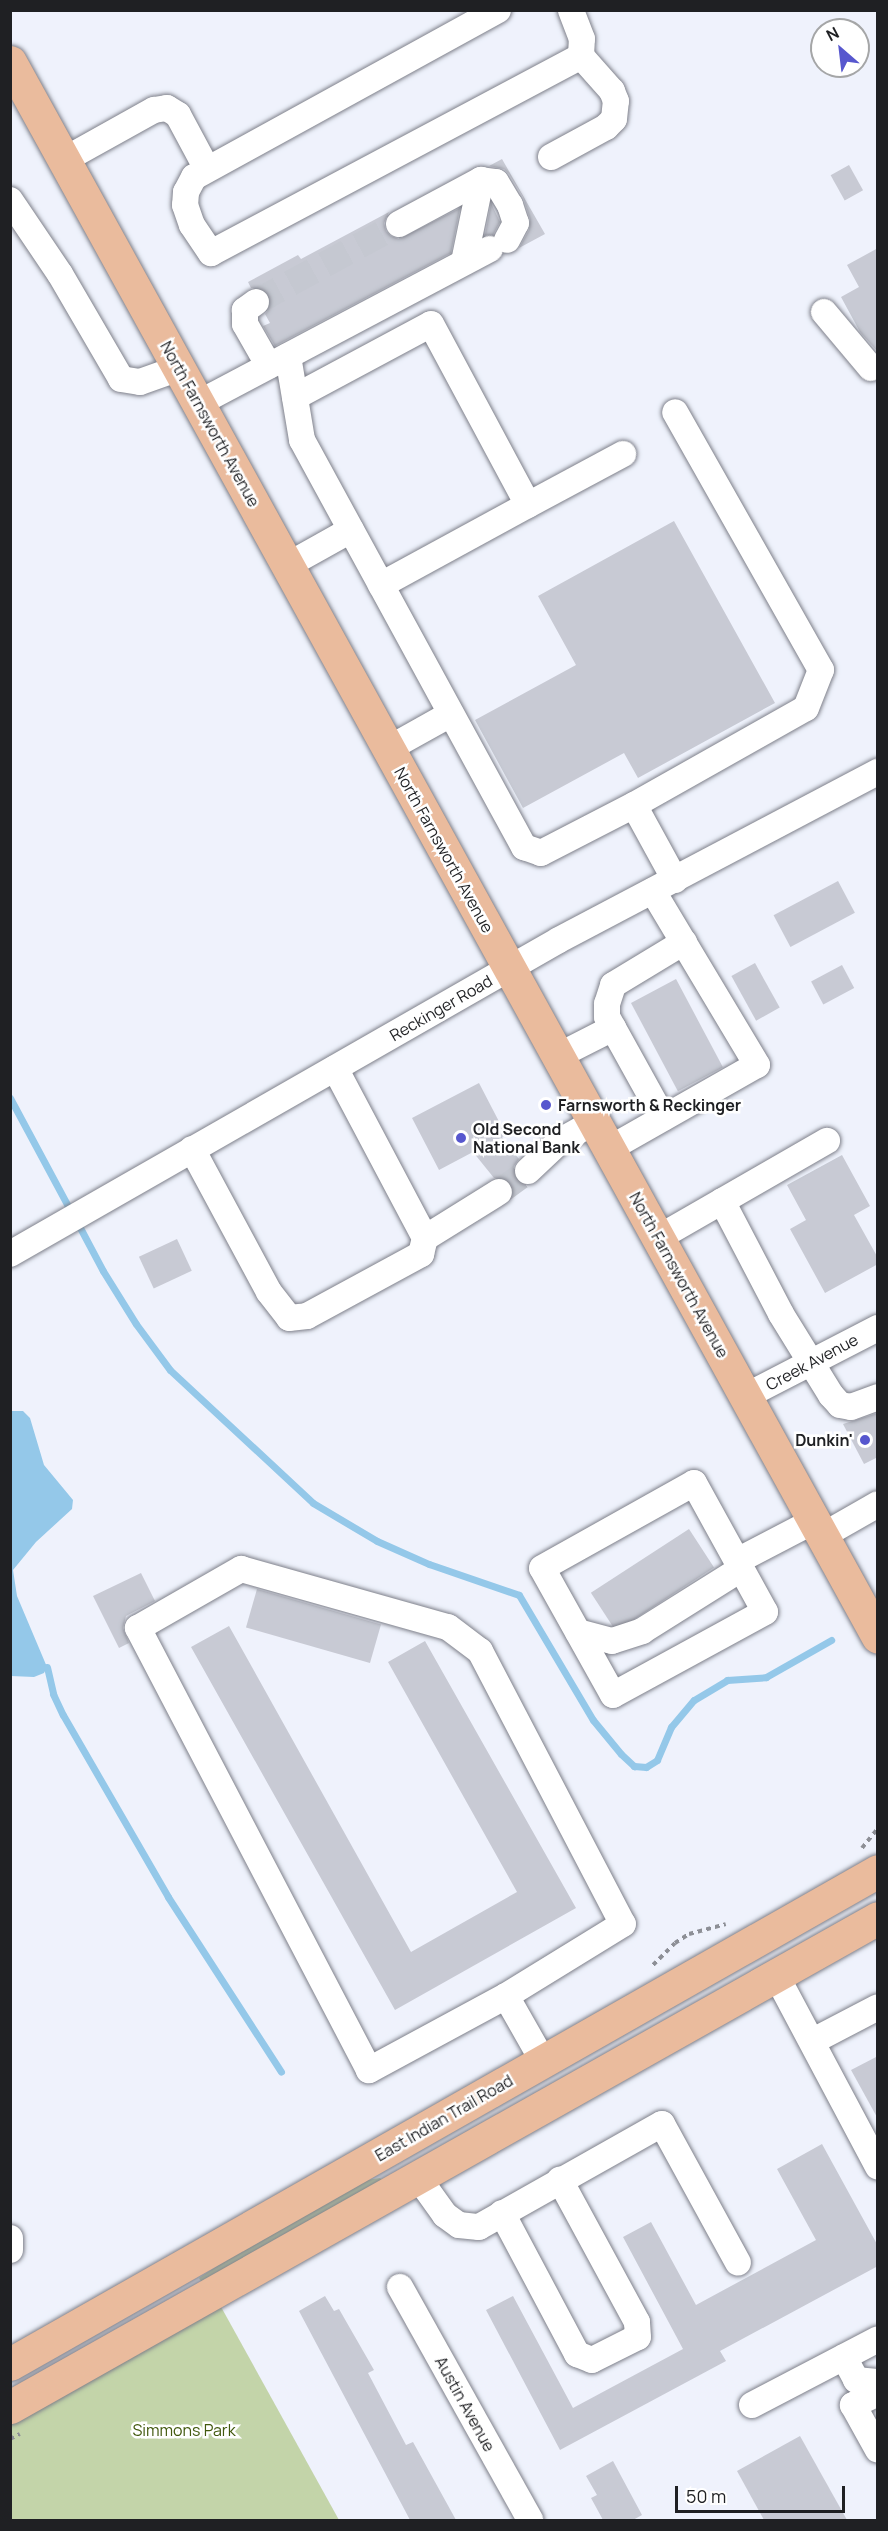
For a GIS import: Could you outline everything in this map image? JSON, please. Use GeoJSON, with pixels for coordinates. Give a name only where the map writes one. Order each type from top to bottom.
{"type":"FeatureCollection","features":[{"type":"Feature","properties":{"kind":"main road","name":"North Farnsworth Avenue"},"geometry":{"type":"LineString","coordinates":[[10,62],[878,1637]]}},
{"type":"Feature","properties":{"kind":"main road","name":"East Indian Trail Road"},"geometry":{"type":"LineString","coordinates":[[10,2364],[878,1871]]}},
{"type":"Feature","properties":{"kind":"main road"},"geometry":{"type":"LineString","coordinates":[[10,2407],[878,1918]]}},
{"type":"Feature","properties":{"kind":"street"},"geometry":{"type":"LineString","coordinates":[[498,10],[194,177],[186,192],[185,205],[192,225],[211,254],[581,56]]}},
{"type":"Feature","properties":{"kind":"street"},"geometry":{"type":"LineString","coordinates":[[551,157],[601,131],[614,119],[616,101],[612,91],[581,56],[582,39],[571,10]]}},
{"type":"Feature","properties":{"kind":"street"},"geometry":{"type":"LineString","coordinates":[[64,160],[154,110],[167,108],[178,115],[207,169]]}},
{"type":"Feature","properties":{"kind":"street"},"geometry":{"type":"LineString","coordinates":[[464,262],[481,180]]}},
{"type":"Feature","properties":{"kind":"street"},"geometry":{"type":"LineString","coordinates":[[199,403],[498,244],[516,223],[510,205],[496,183],[481,180],[399,224]]}},
{"type":"Feature","properties":{"kind":"street"},"geometry":{"type":"LineString","coordinates":[[10,200],[60,274],[121,379],[140,382],[179,368]]}},
{"type":"Feature","properties":{"kind":"street"},"geometry":{"type":"LineString","coordinates":[[413,290],[528,505]]}},
{"type":"Feature","properties":{"kind":"street"},"geometry":{"type":"LineString","coordinates":[[256,302],[245,310],[245,324],[278,361],[295,397],[302,440],[524,846],[541,853],[634,805],[806,708],[821,670],[675,412]]}},
{"type":"Feature","properties":{"kind":"street"},"geometry":{"type":"LineString","coordinates":[[824,312],[876,370]]}},
{"type":"Feature","properties":{"kind":"street"},"geometry":{"type":"LineString","coordinates":[[295,397],[431,324]]}},
{"type":"Feature","properties":{"kind":"street"},"geometry":{"type":"LineString","coordinates":[[381,585],[623,454]]}},
{"type":"Feature","properties":{"kind":"street"},"geometry":{"type":"LineString","coordinates":[[288,565],[351,530]]}},
{"type":"Feature","properties":{"kind":"street"},"geometry":{"type":"LineString","coordinates":[[388,748],[451,714]]}},
{"type":"Feature","properties":{"kind":"street","name":"Reckinger Road"},"geometry":{"type":"LineString","coordinates":[[10,1254],[509,969],[878,772]]}},
{"type":"Feature","properties":{"kind":"street"},"geometry":{"type":"LineString","coordinates":[[528,1171],[560,1141],[602,1136],[663,1118],[757,1065],[684,942],[634,805]]}},
{"type":"Feature","properties":{"kind":"street"},"geometry":{"type":"LineString","coordinates":[[663,1118],[613,1028],[606,1004],[613,985],[684,942]]}},
{"type":"Feature","properties":{"kind":"street"},"geometry":{"type":"LineString","coordinates":[[558,1056],[613,1028]]}},
{"type":"Feature","properties":{"kind":"street"},"geometry":{"type":"LineString","coordinates":[[192,1149],[269,1292],[289,1318],[307,1316],[421,1254],[425,1238],[335,1068]]}},
{"type":"Feature","properties":{"kind":"street"},"geometry":{"type":"LineString","coordinates":[[658,1238],[827,1141]]}},
{"type":"Feature","properties":{"kind":"street"},"geometry":{"type":"LineString","coordinates":[[425,1238],[500,1192]]}},
{"type":"Feature","properties":{"kind":"street"},"geometry":{"type":"LineString","coordinates":[[722,1201],[781,1314],[831,1395],[840,1405],[851,1407],[878,1397]]}},
{"type":"Feature","properties":{"kind":"street","name":"Creek Avenue"},"geometry":{"type":"LineString","coordinates":[[746,1396],[878,1328]]}},
{"type":"Feature","properties":{"kind":"street"},"geometry":{"type":"LineString","coordinates":[[694,1483],[739,1565],[765,1612],[613,1695],[542,1568],[694,1483]]}},
{"type":"Feature","properties":{"kind":"street"},"geometry":{"type":"LineString","coordinates":[[578,1632],[612,1641],[642,1631],[739,1565],[818,1528],[878,1504]]}},
{"type":"Feature","properties":{"kind":"street"},"geometry":{"type":"LineString","coordinates":[[241,1569],[448,1627],[480,1651],[623,1924],[506,1996],[369,2070],[138,1628],[241,1569]]}},
{"type":"Feature","properties":{"kind":"street"},"geometry":{"type":"LineString","coordinates":[[776,1975],[878,2167]]}},
{"type":"Feature","properties":{"kind":"street"},"geometry":{"type":"LineString","coordinates":[[506,1996],[543,2061]]}},
{"type":"Feature","properties":{"kind":"street"},"geometry":{"type":"LineString","coordinates":[[813,2041],[878,2007]]}},
{"type":"Feature","properties":{"kind":"street"},"geometry":{"type":"LineString","coordinates":[[417,2176],[445,2215],[459,2225],[478,2226],[662,2124],[738,2263]]}},
{"type":"Feature","properties":{"kind":"street"},"geometry":{"type":"LineString","coordinates":[[502,2213],[577,2354],[592,2360],[638,2337],[637,2322],[560,2180]]}},
{"type":"Feature","properties":{"kind":"street"},"geometry":{"type":"LineString","coordinates":[[10,2238],[10,2250]]}},
{"type":"Feature","properties":{"kind":"street","name":"Austin Avenue"},"geometry":{"type":"LineString","coordinates":[[400,2286],[530,2520]]}},
{"type":"Feature","properties":{"kind":"street"},"geometry":{"type":"LineString","coordinates":[[752,2405],[844,2356],[875,2344]]}},
{"type":"Feature","properties":{"kind":"street"},"geometry":{"type":"LineString","coordinates":[[844,2356],[856,2380],[877,2382]]}},
{"type":"Feature","properties":{"kind":"street"},"geometry":{"type":"LineString","coordinates":[[878,2393],[853,2405],[878,2450]]}},
{"type":"Feature","properties":{"kind":"green space"},"geometry":{"type":"Polygon","coordinates":[[[380,2178],[382,2180],[202,2283],[199,2278],[249,2245],[367,2180],[380,2178]]]}},
{"type":"Feature","properties":{"kind":"green space","name":"Simmons Park"},"geometry":{"type":"Polygon","coordinates":[[[220,2305],[339,2520],[11,2520],[10,2422],[220,2305]]]}},
{"type":"Feature","properties":{"kind":"water"},"geometry":{"type":"Polygon","coordinates":[[[10,1411],[23,1411],[30,1418],[44,1465],[73,1500],[72,1509],[36,1542],[13,1570],[17,1596],[47,1667],[44,1673],[34,1677],[11,1676],[10,1411]]]}},
{"type":"Feature","properties":{"kind":"building"},"geometry":{"type":"Polygon","coordinates":[[[502,159],[545,234],[519,248],[529,230],[530,219],[523,197],[509,174],[504,169],[489,166],[502,159]]]}},
{"type":"Feature","properties":{"kind":"building"},"geometry":{"type":"Polygon","coordinates":[[[849,165],[863,190],[845,201],[831,175],[849,165]]]}},
{"type":"Feature","properties":{"kind":"building"},"geometry":{"type":"Polygon","coordinates":[[[491,203],[500,222],[493,235],[485,235],[491,203]]]}},
{"type":"Feature","properties":{"kind":"building"},"geometry":{"type":"Polygon","coordinates":[[[460,208],[451,253],[275,346],[263,326],[270,323],[265,314],[270,308],[268,294],[262,288],[251,288],[248,282],[298,255],[301,259],[389,212],[384,223],[386,231],[399,239],[460,208]]]}},
{"type":"Feature","properties":{"kind":"building"},"geometry":{"type":"Polygon","coordinates":[[[878,248],[878,352],[860,332],[841,297],[859,287],[847,265],[878,248]]]}},
{"type":"Feature","properties":{"kind":"building"},"geometry":{"type":"Polygon","coordinates":[[[674,521],[775,703],[638,778],[624,753],[523,808],[475,720],[576,665],[538,596],[674,521]]]}},
{"type":"Feature","properties":{"kind":"building"},"geometry":{"type":"Polygon","coordinates":[[[838,881],[855,913],[790,947],[774,915],[838,881]]]}},
{"type":"Feature","properties":{"kind":"building"},"geometry":{"type":"Polygon","coordinates":[[[755,963],[780,1008],[756,1021],[731,976],[755,963]]]}},
{"type":"Feature","properties":{"kind":"building"},"geometry":{"type":"Polygon","coordinates":[[[842,965],[854,988],[823,1004],[811,981],[842,965]]]}},
{"type":"Feature","properties":{"kind":"building"},"geometry":{"type":"Polygon","coordinates":[[[676,979],[723,1067],[678,1091],[631,1003],[676,979]]]}},
{"type":"Feature","properties":{"kind":"building","name":"Old Second National Bank"},"geometry":{"type":"Polygon","coordinates":[[[479,1083],[506,1135],[502,1137],[519,1159],[514,1166],[513,1174],[521,1184],[513,1189],[507,1179],[494,1178],[473,1152],[439,1170],[412,1118],[479,1083]]]}},
{"type":"Feature","properties":{"kind":"building"},"geometry":{"type":"Polygon","coordinates":[[[842,1155],[870,1206],[854,1215],[878,1258],[878,1264],[825,1293],[790,1229],[806,1220],[787,1185],[842,1155]]]}},
{"type":"Feature","properties":{"kind":"building"},"geometry":{"type":"Polygon","coordinates":[[[177,1239],[192,1271],[154,1288],[139,1257],[177,1239]]]}},
{"type":"Feature","properties":{"kind":"building","name":"Dunkin'"},"geometry":{"type":"Polygon","coordinates":[[[878,1413],[878,1457],[864,1464],[843,1424],[878,1413]]]}},
{"type":"Feature","properties":{"kind":"building"},"geometry":{"type":"Polygon","coordinates":[[[689,1529],[714,1568],[616,1631],[591,1593],[689,1529]]]}},
{"type":"Feature","properties":{"kind":"building"},"geometry":{"type":"Polygon","coordinates":[[[141,1573],[155,1601],[126,1616],[123,1628],[129,1643],[119,1648],[93,1596],[141,1573]]]}},
{"type":"Feature","properties":{"kind":"building"},"geometry":{"type":"Polygon","coordinates":[[[257,1589],[381,1625],[370,1663],[246,1627],[257,1589]]]}},
{"type":"Feature","properties":{"kind":"building"},"geometry":{"type":"Polygon","coordinates":[[[229,1626],[411,1952],[517,1892],[388,1662],[425,1641],[576,1908],[395,2010],[191,1647],[229,1626]]]}},
{"type":"Feature","properties":{"kind":"building"},"geometry":{"type":"Polygon","coordinates":[[[878,2056],[878,2119],[851,2070],[878,2056]]]}},
{"type":"Feature","properties":{"kind":"building"},"geometry":{"type":"Polygon","coordinates":[[[822,2144],[878,2246],[878,2266],[720,2351],[726,2361],[560,2450],[486,2310],[513,2296],[573,2408],[683,2349],[623,2237],[651,2222],[696,2305],[816,2240],[777,2169],[822,2144]]]}},
{"type":"Feature","properties":{"kind":"building"},"geometry":{"type":"Polygon","coordinates":[[[325,2296],[334,2311],[339,2309],[374,2370],[368,2373],[406,2445],[413,2442],[456,2520],[410,2520],[299,2311],[325,2296]]]}},
{"type":"Feature","properties":{"kind":"building"},"geometry":{"type":"Polygon","coordinates":[[[800,2436],[847,2520],[764,2520],[737,2471],[800,2436]]]}},
{"type":"Feature","properties":{"kind":"building"},"geometry":{"type":"Polygon","coordinates":[[[613,2461],[642,2515],[633,2520],[603,2520],[591,2498],[597,2495],[586,2476],[613,2461]]]}},
{"type":"Feature","properties":{"kind":"waterway"},"geometry":{"type":"LineString","coordinates":[[10,1098],[71,1212]]}},
{"type":"Feature","properties":{"kind":"waterway"},"geometry":{"type":"LineString","coordinates":[[77,1222],[103,1271],[136,1324],[170,1370],[313,1503],[377,1541],[429,1564],[519,1595],[593,1720],[634,1766],[646,1767],[657,1760],[671,1727],[694,1700],[727,1680],[766,1677],[831,1640]]}},
{"type":"Feature","properties":{"kind":"waterway"},"geometry":{"type":"LineString","coordinates":[[47,1667],[53,1694],[63,1715],[168,1897],[281,2072]]}},
{"type":"Feature","properties":{"kind":"tunnel"},"geometry":{"type":"LineString","coordinates":[[256,302],[399,224]]}},
{"type":"Feature","properties":{"kind":"tunnel"},"geometry":{"type":"LineString","coordinates":[[499,1192],[528,1171]]}},
{"type":"Feature","properties":{"kind":"place","name":"Farnsworth & Reckinger"},"geometry":{"type":"Point","coordinates":[546,1105]}},
{"type":"Feature","properties":{"kind":"place","name":"Old Second National Bank"},"geometry":{"type":"Point","coordinates":[461,1138]}},
{"type":"Feature","properties":{"kind":"place","name":"Dunkin'"},"geometry":{"type":"Point","coordinates":[865,1440]}}]}
